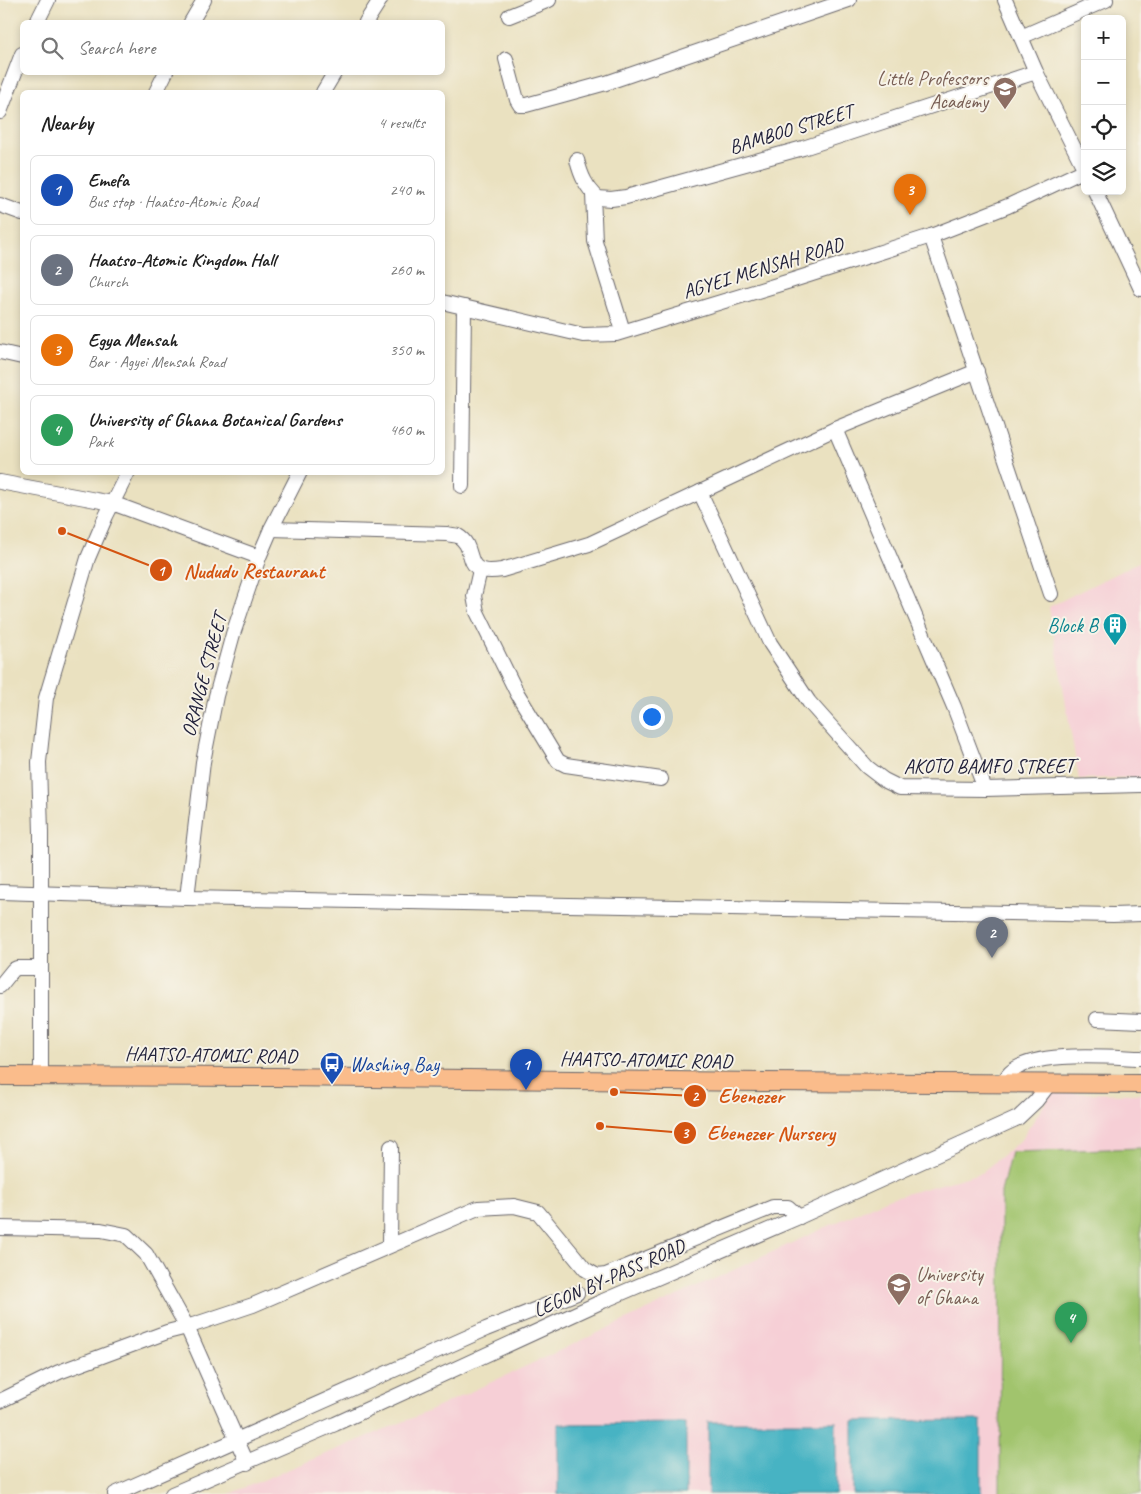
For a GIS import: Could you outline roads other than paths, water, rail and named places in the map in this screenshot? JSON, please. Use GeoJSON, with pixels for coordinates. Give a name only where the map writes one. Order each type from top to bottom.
{"type":"FeatureCollection","features":[{"type":"Feature","properties":{"kind":"main road","name":"HAATSO-ATOMIC ROAD"},"geometry":{"type":"LineString","coordinates":[[0,1076],[1141,1084]]}},
{"type":"Feature","properties":{"kind":"street"},"geometry":{"type":"LineString","coordinates":[[38,20],[48,0]]}},
{"type":"Feature","properties":{"kind":"street"},"geometry":{"type":"LineString","coordinates":[[193,20],[204,0]]}},
{"type":"Feature","properties":{"kind":"street"},"geometry":{"type":"LineString","coordinates":[[367,20],[380,0]]}},
{"type":"Feature","properties":{"kind":"street"},"geometry":{"type":"LineString","coordinates":[[509,16],[549,0]]}},
{"type":"Feature","properties":{"kind":"street"},"geometry":{"type":"LineString","coordinates":[[506,59],[516,100],[520,104],[526,104],[606,83],[850,0]]}},
{"type":"Feature","properties":{"kind":"street"},"geometry":{"type":"LineString","coordinates":[[1005,0],[1036,72],[1081,162]]}},
{"type":"Feature","properties":{"kind":"street"},"geometry":{"type":"LineString","coordinates":[[1021,37],[1106,0]]}},
{"type":"Feature","properties":{"kind":"street"},"geometry":{"type":"LineString","coordinates":[[0,112],[20,59]]}},
{"type":"Feature","properties":{"kind":"street","name":"BAMBOO STREET"},"geometry":{"type":"LineString","coordinates":[[593,194],[598,198],[626,197],[803,148],[1036,72]]}},
{"type":"Feature","properties":{"kind":"street"},"geometry":{"type":"LineString","coordinates":[[157,90],[164,75]]}},
{"type":"Feature","properties":{"kind":"street"},"geometry":{"type":"LineString","coordinates":[[324,90],[333,75]]}},
{"type":"Feature","properties":{"kind":"street"},"geometry":{"type":"LineString","coordinates":[[576,160],[581,177],[593,194],[595,240],[623,331]]}},
{"type":"Feature","properties":{"kind":"street","name":"AGYEI MENSAH ROAD"},"geometry":{"type":"LineString","coordinates":[[445,303],[583,335],[616,334],[931,236],[1008,206],[1081,172]]}},
{"type":"Feature","properties":{"kind":"street"},"geometry":{"type":"LineString","coordinates":[[1097,195],[1141,289]]}},
{"type":"Feature","properties":{"kind":"street"},"geometry":{"type":"LineString","coordinates":[[0,205],[20,212]]}},
{"type":"Feature","properties":{"kind":"street"},"geometry":{"type":"LineString","coordinates":[[931,236],[1051,594]]}},
{"type":"Feature","properties":{"kind":"street"},"geometry":{"type":"LineString","coordinates":[[462,486],[464,307]]}},
{"type":"Feature","properties":{"kind":"street"},"geometry":{"type":"LineString","coordinates":[[0,352],[20,357]]}},
{"type":"Feature","properties":{"kind":"street"},"geometry":{"type":"LineString","coordinates":[[271,529],[447,534],[458,536],[464,542],[474,565],[480,570],[491,572],[502,570],[589,544],[835,429],[977,371]]}},
{"type":"Feature","properties":{"kind":"street"},"geometry":{"type":"LineString","coordinates":[[835,429],[950,698],[985,789]]}},
{"type":"Feature","properties":{"kind":"street"},"geometry":{"type":"LineString","coordinates":[[41,1075],[39,762],[46,698],[88,558],[126,475]]}},
{"type":"Feature","properties":{"kind":"street","name":"ORANGE STREET"},"geometry":{"type":"LineString","coordinates":[[187,898],[202,762],[211,716],[233,634],[259,557],[298,475]]}},
{"type":"Feature","properties":{"kind":"street"},"geometry":{"type":"LineString","coordinates":[[0,482],[112,503],[259,557]]}},
{"type":"Feature","properties":{"kind":"street","name":"AKOTO BAMFO STREET"},"geometry":{"type":"LineString","coordinates":[[700,492],[770,643],[809,702],[867,767],[884,780],[900,788],[985,789],[1141,785]]}},
{"type":"Feature","properties":{"kind":"street"},"geometry":{"type":"LineString","coordinates":[[480,570],[474,596],[477,612],[517,693],[558,761],[566,765],[661,779]]}},
{"type":"Feature","properties":{"kind":"street"},"geometry":{"type":"LineString","coordinates":[[0,892],[187,898],[958,913],[1141,914]]}},
{"type":"Feature","properties":{"kind":"street"},"geometry":{"type":"LineString","coordinates":[[0,986],[13,970],[17,968],[41,968]]}},
{"type":"Feature","properties":{"kind":"street"},"geometry":{"type":"LineString","coordinates":[[1097,1019],[1141,1021]]}},
{"type":"Feature","properties":{"kind":"street"},"geometry":{"type":"LineString","coordinates":[[1003,1083],[1009,1073],[1040,1059],[1141,1058]]}},
{"type":"Feature","properties":{"kind":"street","name":"LEGON BY-PASS ROAD"},"geometry":{"type":"LineString","coordinates":[[172,1494],[335,1424],[603,1301],[800,1217],[1018,1118],[1036,1101],[1050,1083]]}},
{"type":"Feature","properties":{"kind":"street"},"geometry":{"type":"LineString","coordinates":[[390,1245],[391,1147]]}},
{"type":"Feature","properties":{"kind":"street"},"geometry":{"type":"LineString","coordinates":[[0,1401],[59,1372],[167,1332],[254,1305],[478,1208],[514,1206],[538,1212],[585,1269],[597,1276],[606,1275],[773,1207],[788,1207],[800,1217]]}},
{"type":"Feature","properties":{"kind":"street"},"geometry":{"type":"LineString","coordinates":[[0,1228],[101,1230],[126,1235],[146,1254],[187,1327],[247,1463]]}},
{"type":"Feature","properties":{"kind":"street"},"geometry":{"type":"LineString","coordinates":[[115,1494],[477,1333],[577,1293]]}},
{"type":"Feature","properties":{"kind":"water"},"geometry":{"type":"Polygon","coordinates":[[[981,1420],[981,1494],[853,1494],[853,1421],[981,1420]]]}},
{"type":"Feature","properties":{"kind":"water"},"geometry":{"type":"Polygon","coordinates":[[[708,1422],[836,1422],[836,1494],[708,1494],[708,1422]]]}},
{"type":"Feature","properties":{"kind":"water"},"geometry":{"type":"Polygon","coordinates":[[[686,1423],[686,1494],[558,1494],[558,1424],[686,1423]]]}},
{"type":"Feature","properties":{"kind":"place","name":"Little Professors Academy"},"geometry":{"type":"Point","coordinates":[1005,110]}},
{"type":"Feature","properties":{"kind":"place","name":"Egya Mensah"},"geometry":{"type":"Point","coordinates":[910,215]}},
{"type":"Feature","properties":{"kind":"place","name":"Nududu Restaurant"},"geometry":{"type":"Point","coordinates":[62,531]}},
{"type":"Feature","properties":{"kind":"place","name":"Block B"},"geometry":{"type":"Point","coordinates":[1115,646]}},
{"type":"Feature","properties":{"kind":"place","name":"Haatso-Atomic Kingdom Hall"},"geometry":{"type":"Point","coordinates":[992,958]}},
{"type":"Feature","properties":{"kind":"place","name":"Washing Bay"},"geometry":{"type":"Point","coordinates":[332,1085]}},
{"type":"Feature","properties":{"kind":"place","name":"Emefa"},"geometry":{"type":"Point","coordinates":[526,1090]}},
{"type":"Feature","properties":{"kind":"place","name":"Ebenezer"},"geometry":{"type":"Point","coordinates":[614,1092]}},
{"type":"Feature","properties":{"kind":"place","name":"Ebenezer Nursery"},"geometry":{"type":"Point","coordinates":[600,1126]}},
{"type":"Feature","properties":{"kind":"place","name":"University of Ghana"},"geometry":{"type":"Point","coordinates":[899,1306]}},
{"type":"Feature","properties":{"kind":"place","name":"University of Ghana Botanical Gardens"},"geometry":{"type":"Point","coordinates":[1071,1343]}}]}
